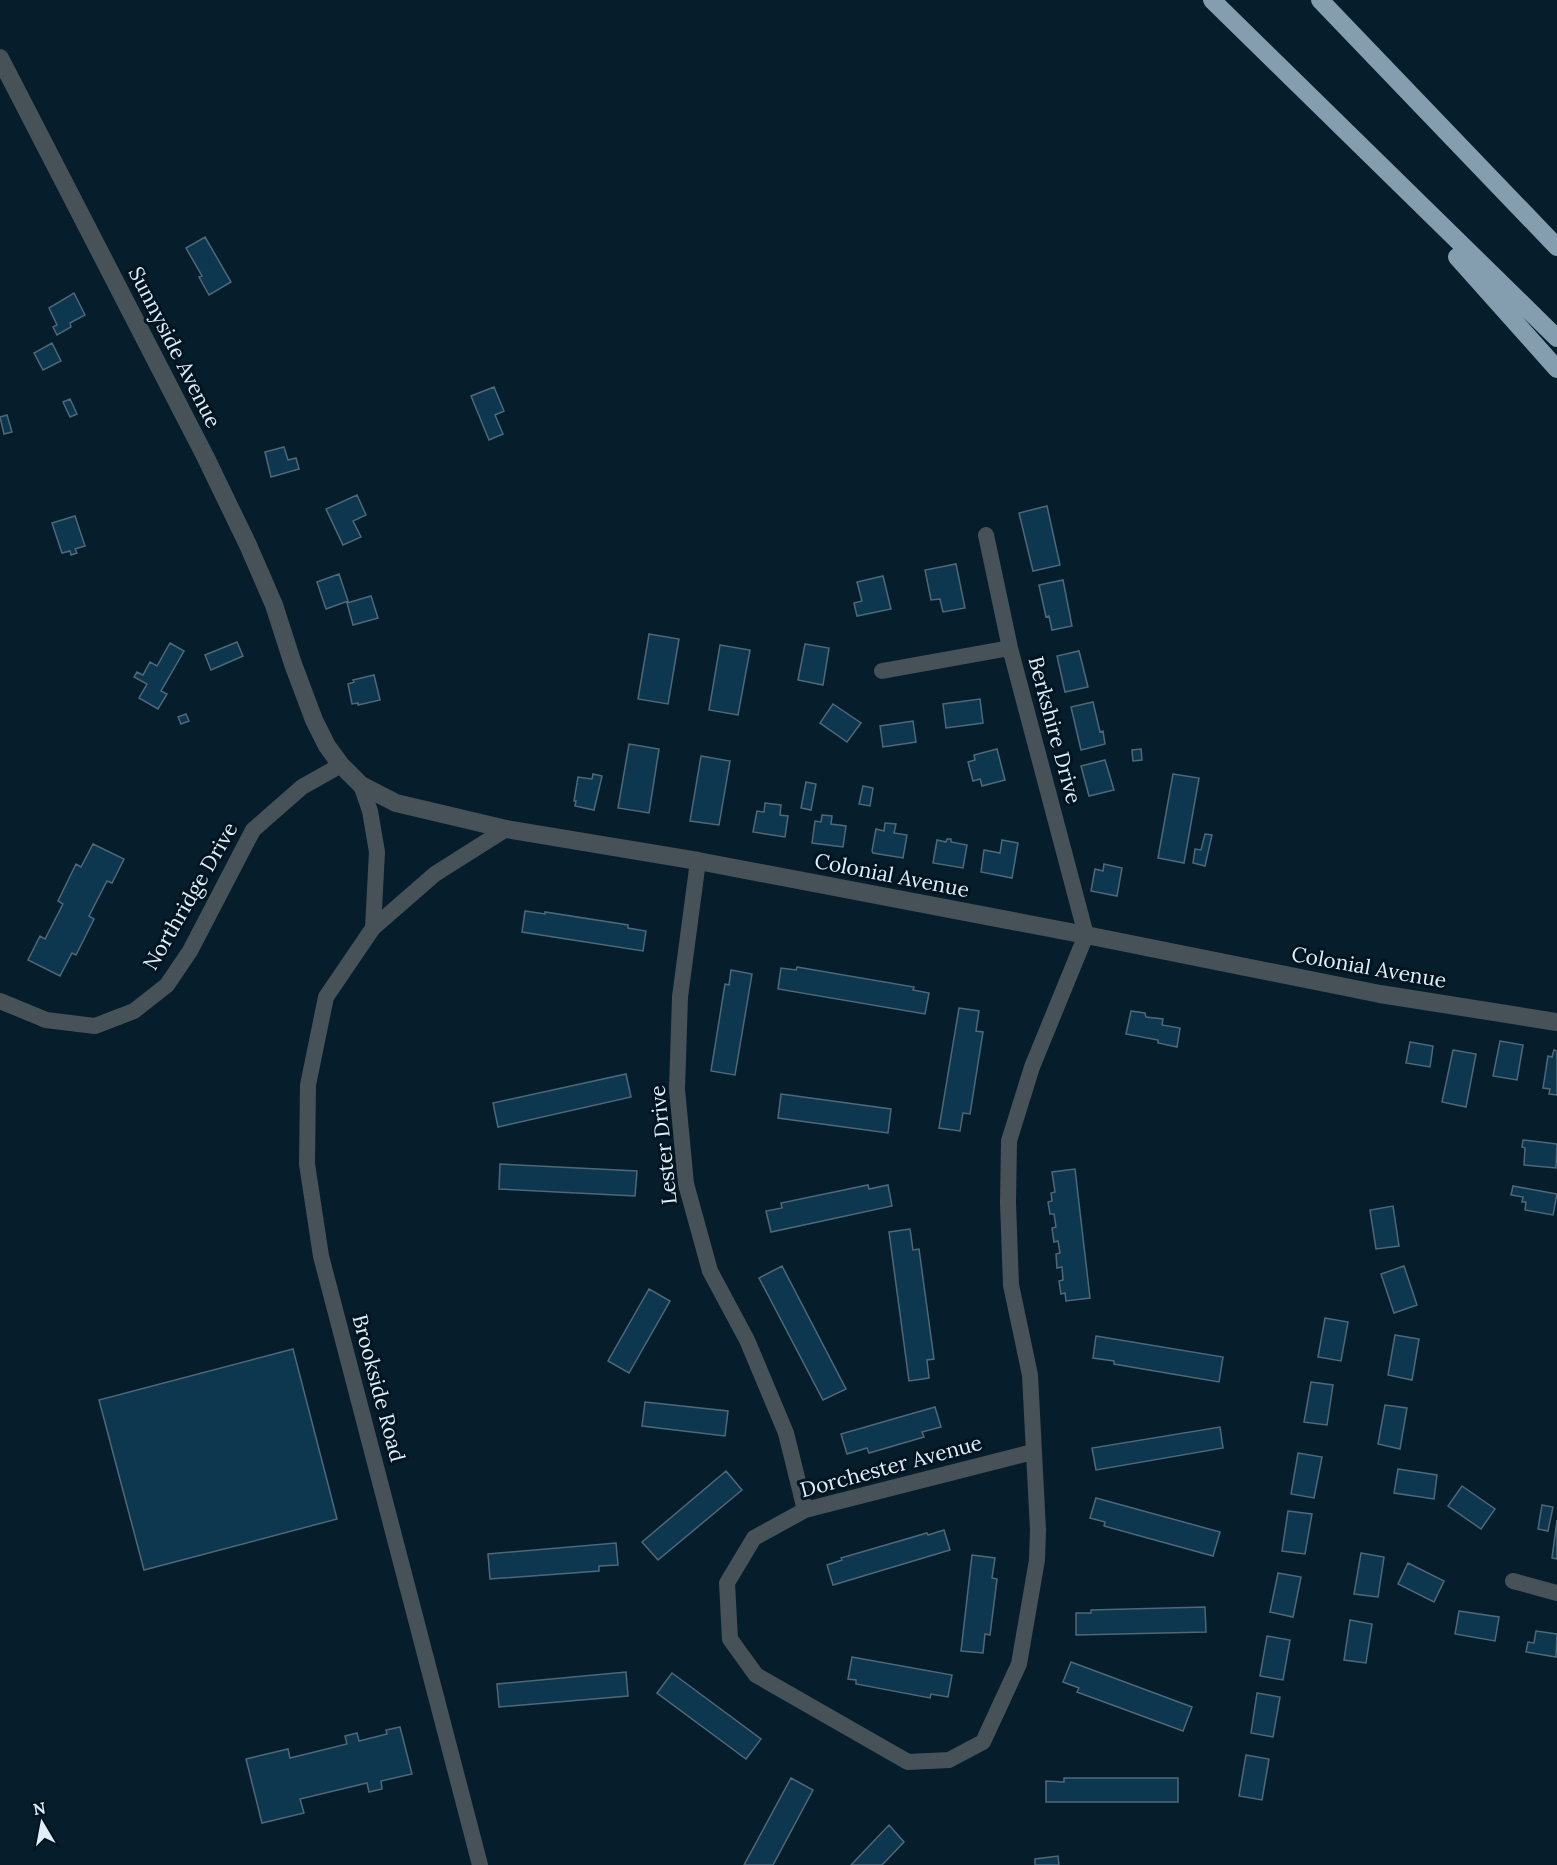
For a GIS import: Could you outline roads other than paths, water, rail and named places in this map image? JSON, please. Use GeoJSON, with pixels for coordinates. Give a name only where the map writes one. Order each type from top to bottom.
{"type":"FeatureCollection","features":[{"type":"Feature","properties":{"kind":"highway"},"geometry":{"type":"LineString","coordinates":[[1212,0],[1557,338]]}},
{"type":"Feature","properties":{"kind":"highway"},"geometry":{"type":"LineString","coordinates":[[1320,0],[1557,247]]}},
{"type":"Feature","properties":{"kind":"highway"},"geometry":{"type":"LineString","coordinates":[[1337,124],[1557,369]]}},
{"type":"Feature","properties":{"kind":"street","name":"Sunnyside Avenue"},"geometry":{"type":"LineString","coordinates":[[0,58],[229,505],[274,606],[293,664]]}},
{"type":"Feature","properties":{"kind":"street","name":"Berkshire Drive"},"geometry":{"type":"LineString","coordinates":[[986,535],[1010,648],[1086,934]]}},
{"type":"Feature","properties":{"kind":"street"},"geometry":{"type":"LineString","coordinates":[[882,671],[1010,648]]}},
{"type":"Feature","properties":{"kind":"street","name":"Colonial Avenue"},"geometry":{"type":"LineString","coordinates":[[293,664],[314,720],[327,746],[361,785],[396,803],[506,829],[698,861],[1086,934],[1380,993],[1557,1022]]}},
{"type":"Feature","properties":{"kind":"street","name":"Northridge Drive"},"geometry":{"type":"LineString","coordinates":[[0,1001],[46,1020],[95,1026],[134,1011],[167,985],[190,951],[253,830],[302,788],[342,765]]}},
{"type":"Feature","properties":{"kind":"street"},"geometry":{"type":"LineString","coordinates":[[361,785],[370,811],[377,852],[373,928]]}},
{"type":"Feature","properties":{"kind":"street","name":"Brookside Road"},"geometry":{"type":"LineString","coordinates":[[480,1865],[321,1256],[307,1164],[308,1085],[326,997],[373,928],[435,874],[506,829]]}},
{"type":"Feature","properties":{"kind":"street","name":"Lester Drive"},"geometry":{"type":"LineString","coordinates":[[698,861],[680,997],[677,1089],[686,1184],[710,1271],[747,1340],[786,1433],[805,1510]]}},
{"type":"Feature","properties":{"kind":"street","name":"Dorchester Avenue"},"geometry":{"type":"LineString","coordinates":[[1033,1452],[805,1510],[754,1538],[727,1583],[730,1639],[756,1675],[908,1762],[950,1760],[983,1742],[1019,1664],[1037,1560],[1038,1530],[1030,1375],[1011,1285],[1008,1203],[1010,1141],[1032,1067],[1086,934]]}},
{"type":"Feature","properties":{"kind":"street"},"geometry":{"type":"LineString","coordinates":[[1513,1581],[1557,1593]]}}]}
